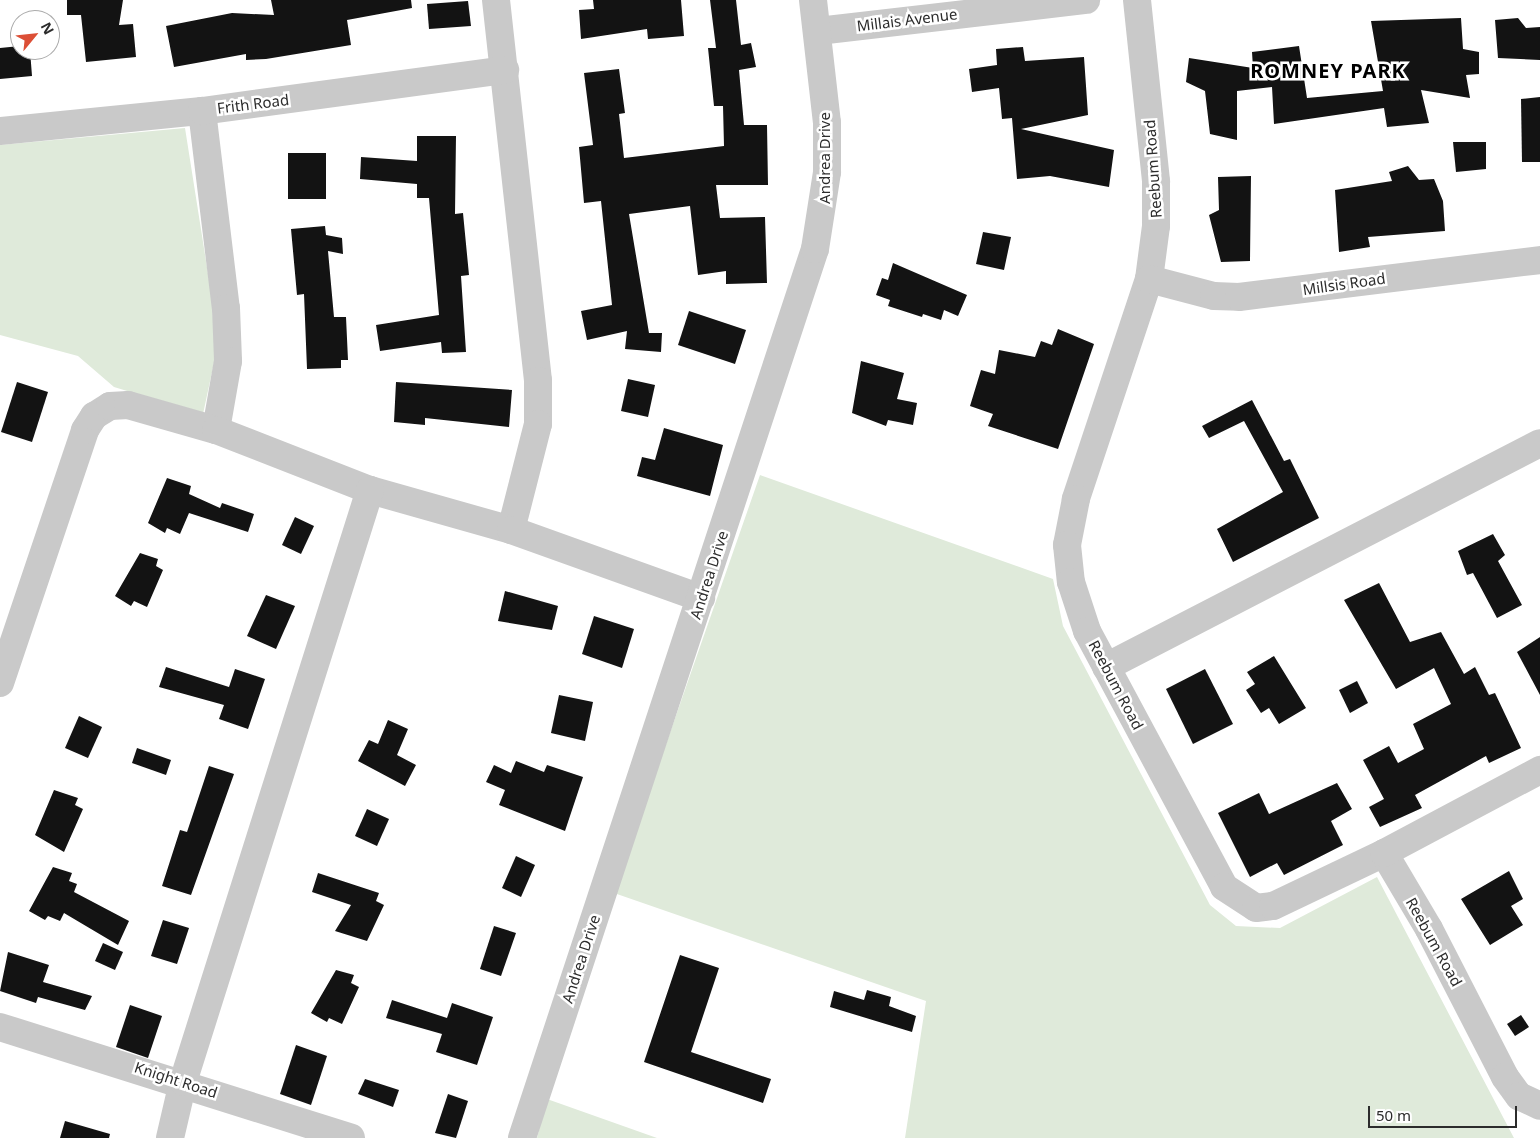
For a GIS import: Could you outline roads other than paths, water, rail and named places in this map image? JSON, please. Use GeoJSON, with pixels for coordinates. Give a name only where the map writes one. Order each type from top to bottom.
{"type":"FeatureCollection","features":[{"type":"Feature","properties":{"kind":"street"},"geometry":{"type":"LineString","coordinates":[[496,0],[533,325],[538,424],[511,530]]}},
{"type":"Feature","properties":{"kind":"street","name":"Andrea Drive"},"geometry":{"type":"LineString","coordinates":[[522,1138],[805,284],[825,209],[827,123],[813,0]]}},
{"type":"Feature","properties":{"kind":"street","name":"Millais Avenue"},"geometry":{"type":"LineString","coordinates":[[818,31],[1086,0]]}},
{"type":"Feature","properties":{"kind":"street","name":"Reebum Road"},"geometry":{"type":"LineString","coordinates":[[1137,0],[1156,182],[1149,279],[1076,499],[1067,545],[1071,582],[1087,631],[1212,869],[1239,900],[1256,908],[1273,906],[1384,853],[1429,929],[1505,1078],[1519,1096],[1540,1106]]}},
{"type":"Feature","properties":{"kind":"street","name":"Frith Road"},"geometry":{"type":"LineString","coordinates":[[0,131],[202,111],[505,70]]}},
{"type":"Feature","properties":{"kind":"street"},"geometry":{"type":"LineString","coordinates":[[202,111],[226,308],[228,361],[216,430]]}},
{"type":"Feature","properties":{"kind":"street","name":"Millsis Road"},"geometry":{"type":"LineString","coordinates":[[1149,279],[1214,296],[1238,297],[1539,264]]}},
{"type":"Feature","properties":{"kind":"street"},"geometry":{"type":"LineString","coordinates":[[0,683],[71,467],[94,416],[110,406],[128,405],[216,430],[370,490],[511,530],[701,598]]}},
{"type":"Feature","properties":{"kind":"street"},"geometry":{"type":"LineString","coordinates":[[1106,667],[1540,443]]}},
{"type":"Feature","properties":{"kind":"street"},"geometry":{"type":"LineString","coordinates":[[170,1138],[183,1082],[370,490]]}},
{"type":"Feature","properties":{"kind":"street"},"geometry":{"type":"LineString","coordinates":[[1384,853],[1540,770]]}},
{"type":"Feature","properties":{"kind":"street","name":"Knight Road"},"geometry":{"type":"LineString","coordinates":[[0,1027],[183,1082],[351,1138]]}},
{"type":"Feature","properties":{"kind":"district","name":"ROMNEY PARK"},"geometry":{"type":"Point","coordinates":[1328,70]}}]}
